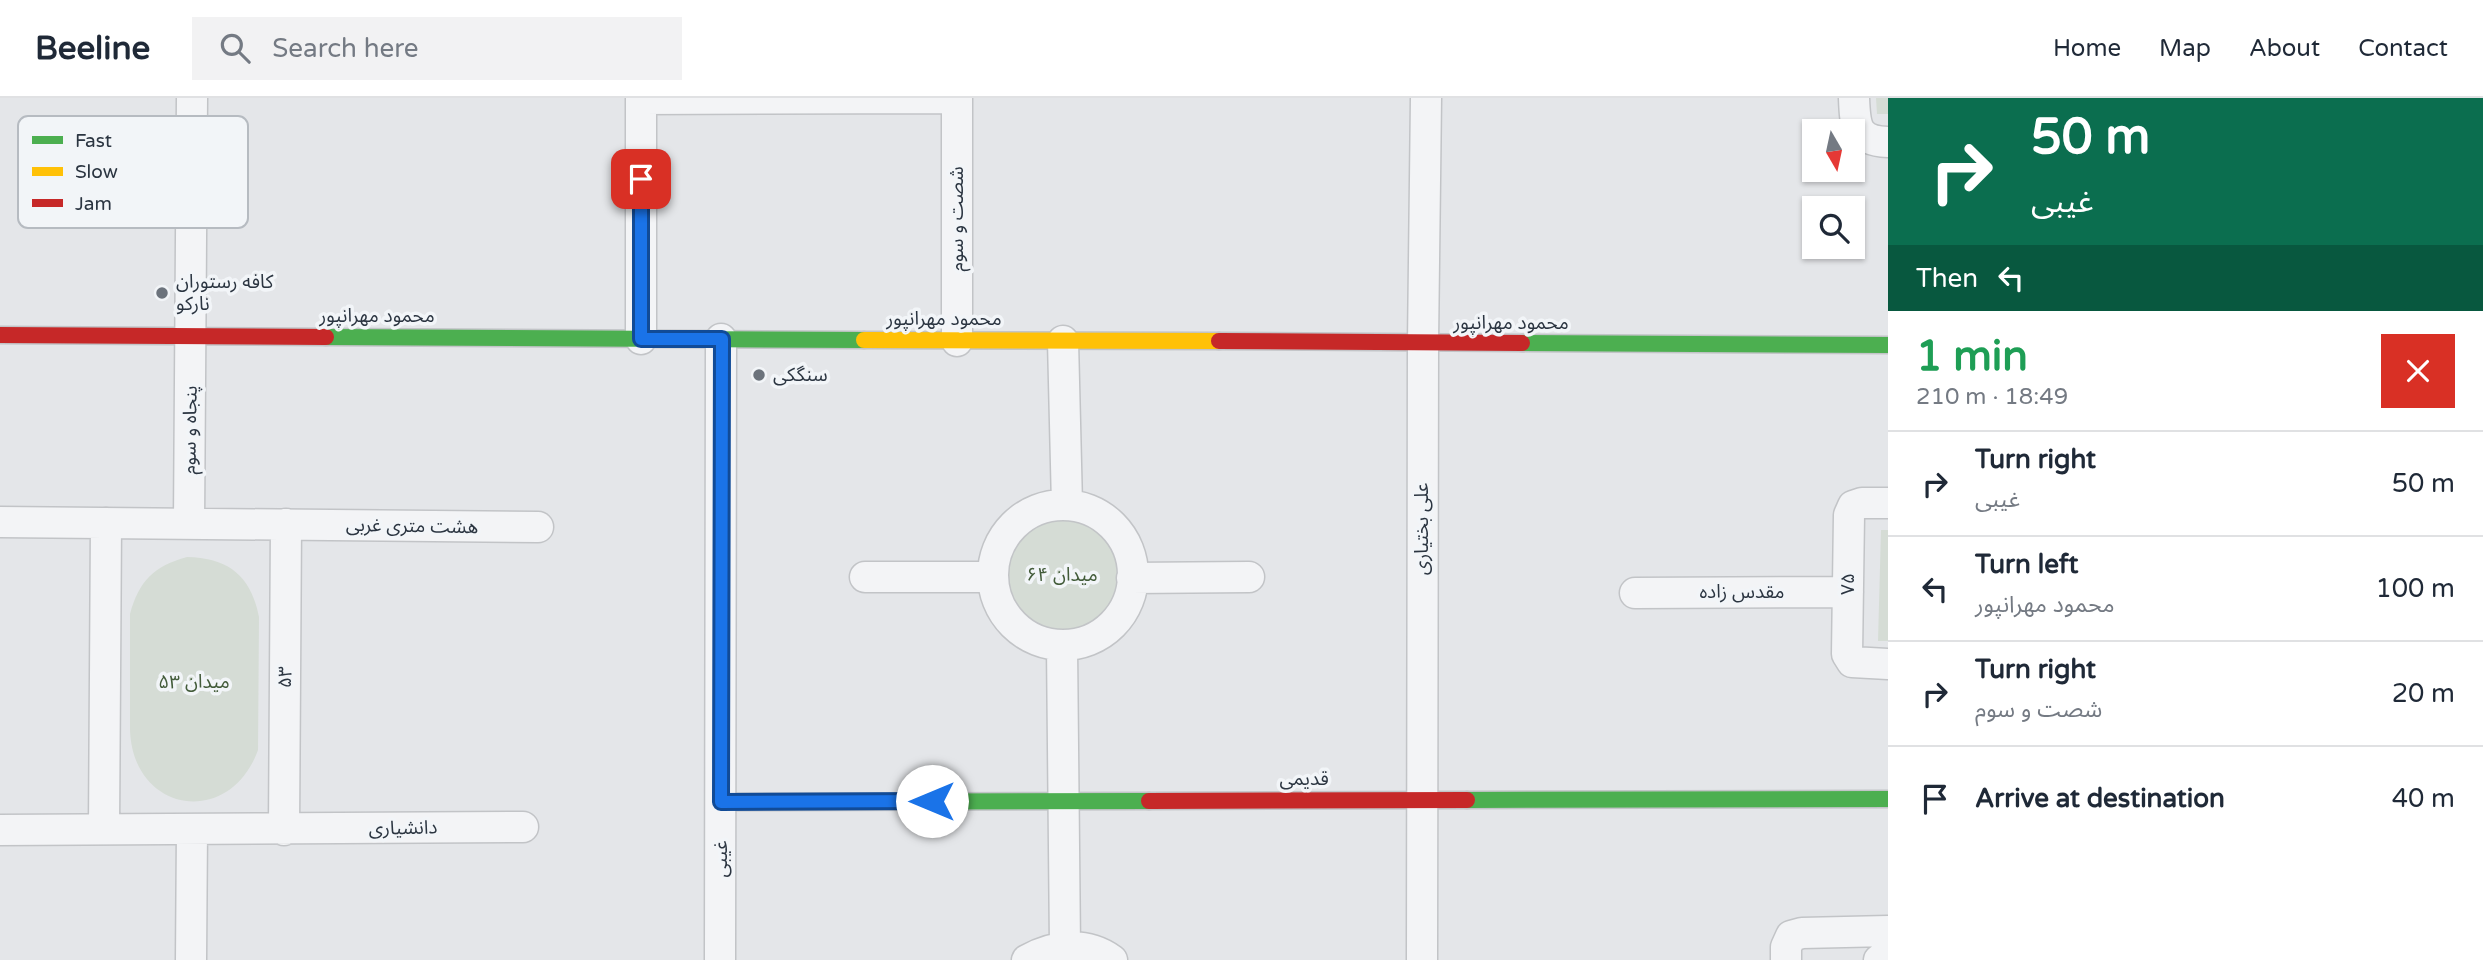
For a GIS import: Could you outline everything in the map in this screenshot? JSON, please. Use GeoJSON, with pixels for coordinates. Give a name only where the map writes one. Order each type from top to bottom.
{"type":"FeatureCollection","features":[{"type":"Feature","properties":{"kind":"street","name":"پنجاه و سوم"},"geometry":{"type":"LineString","coordinates":[[192,98],[192,116]]}},
{"type":"Feature","properties":{"kind":"street"},"geometry":{"type":"LineString","coordinates":[[641,339],[641,99],[957,98]]}},
{"type":"Feature","properties":{"kind":"street","name":"شصت و سوم"},"geometry":{"type":"LineString","coordinates":[[957,98],[957,341]]}},
{"type":"Feature","properties":{"kind":"street","name":"علی بختیاری"},"geometry":{"type":"LineString","coordinates":[[1422,960],[1426,98]]}},
{"type":"Feature","properties":{"kind":"street"},"geometry":{"type":"LineString","coordinates":[[1854,98],[1855,122],[1862,135],[1873,142],[1888,142]]}},
{"type":"Feature","properties":{"kind":"street","name":"پنجاه و سوم"},"geometry":{"type":"LineString","coordinates":[[189,523],[191,228]]}},
{"type":"Feature","properties":{"kind":"street","name":"محمود مهرانپور"},"geometry":{"type":"LineString","coordinates":[[0,335],[1888,345]]}},
{"type":"Feature","properties":{"kind":"street","name":"غیبی"},"geometry":{"type":"LineString","coordinates":[[720,960],[722,339]]}},
{"type":"Feature","properties":{"kind":"street"},"geometry":{"type":"LineString","coordinates":[[1063,341],[1067,505]]}},
{"type":"Feature","properties":{"kind":"street","name":"۷۵"},"geometry":{"type":"LineString","coordinates":[[1888,503],[1862,503],[1853,506],[1849,516],[1847,654],[1852,662],[1860,664],[1888,664]]}},
{"type":"Feature","properties":{"kind":"street"},"geometry":{"type":"LineString","coordinates":[[1067,505],[1090,510],[1111,524],[1125,542],[1133,565],[1132,589],[1124,611],[1108,630],[1088,641],[1062,646],[1044,643],[1024,634],[1007,619],[996,599],[992,577],[995,555],[1005,535],[1021,519],[1043,508],[1067,505]]}},
{"type":"Feature","properties":{"kind":"street"},"geometry":{"type":"LineString","coordinates":[[0,522],[286,524]]}},
{"type":"Feature","properties":{"kind":"street"},"geometry":{"type":"LineString","coordinates":[[104,829],[106,523]]}},
{"type":"Feature","properties":{"kind":"street","name":"هشت متری غربی"},"geometry":{"type":"LineString","coordinates":[[286,524],[538,527]]}},
{"type":"Feature","properties":{"kind":"street","name":"۵۳"},"geometry":{"type":"LineString","coordinates":[[284,830],[286,524]]}},
{"type":"Feature","properties":{"kind":"street"},"geometry":{"type":"LineString","coordinates":[[865,577],[992,577]]}},
{"type":"Feature","properties":{"kind":"street"},"geometry":{"type":"LineString","coordinates":[[1132,578],[1249,577]]}},
{"type":"Feature","properties":{"kind":"street","name":"مقدس زاده"},"geometry":{"type":"LineString","coordinates":[[1635,593],[1848,592]]}},
{"type":"Feature","properties":{"kind":"street"},"geometry":{"type":"LineString","coordinates":[[1062,646],[1065,947]]}},
{"type":"Feature","properties":{"kind":"street","name":"قدیمی"},"geometry":{"type":"LineString","coordinates":[[721,802],[1888,799]]}},
{"type":"Feature","properties":{"kind":"street","name":"دانشیاری"},"geometry":{"type":"LineString","coordinates":[[284,830],[523,827]]}},
{"type":"Feature","properties":{"kind":"street"},"geometry":{"type":"LineString","coordinates":[[191,960],[192,829]]}},
{"type":"Feature","properties":{"kind":"street"},"geometry":{"type":"LineString","coordinates":[[0,830],[284,830]]}},
{"type":"Feature","properties":{"kind":"street"},"geometry":{"type":"LineString","coordinates":[[1786,960],[1786,947],[1791,936],[1802,933],[1888,932]]}},
{"type":"Feature","properties":{"kind":"street"},"geometry":{"type":"LineString","coordinates":[[1027,960],[1042,952],[1065,947],[1087,948],[1112,960]]}},
{"type":"Feature","properties":{"kind":"street"},"geometry":{"type":"LineString","coordinates":[[1879,960],[1888,953]]}},
{"type":"Feature","properties":{"kind":"green space"},"geometry":{"type":"Polygon","coordinates":[[[1876,98],[1888,98],[1888,114],[1877,114],[1876,98]]]}},
{"type":"Feature","properties":{"kind":"green space","name":"میدان ۶۴"},"geometry":{"type":"Polygon","coordinates":[[[1062,515],[1085,519],[1105,532],[1118,552],[1122,575],[1118,598],[1105,618],[1085,631],[1062,635],[1039,631],[1019,618],[1006,598],[1002,575],[1006,552],[1019,532],[1039,519],[1062,515]]]}},
{"type":"Feature","properties":{"kind":"green space"},"geometry":{"type":"Polygon","coordinates":[[[1881,530],[1888,530],[1888,641],[1878,641],[1881,530]]]}},
{"type":"Feature","properties":{"kind":"green space","name":"میدان ۵۳"},"geometry":{"type":"Polygon","coordinates":[[[187,557],[215,561],[236,572],[244,580],[255,603],[259,617],[258,750],[245,775],[227,792],[206,800],[185,801],[164,794],[147,780],[135,758],[130,730],[130,614],[138,592],[150,576],[165,565],[187,557]]]}},
{"type":"Feature","properties":{"kind":"traffic: fast"},"geometry":{"type":"LineString","coordinates":[[326,337],[864,340]]}},
{"type":"Feature","properties":{"kind":"traffic: fast"},"geometry":{"type":"LineString","coordinates":[[1522,343],[1888,345]]}},
{"type":"Feature","properties":{"kind":"traffic: fast"},"geometry":{"type":"LineString","coordinates":[[1467,800],[1888,799]]}},
{"type":"Feature","properties":{"kind":"traffic: fast"},"geometry":{"type":"LineString","coordinates":[[721,802],[1149,801]]}},
{"type":"Feature","properties":{"kind":"traffic: slow"},"geometry":{"type":"LineString","coordinates":[[864,340],[1219,341]]}},
{"type":"Feature","properties":{"kind":"traffic: jam"},"geometry":{"type":"LineString","coordinates":[[0,335],[326,337]]}},
{"type":"Feature","properties":{"kind":"traffic: jam"},"geometry":{"type":"LineString","coordinates":[[1219,341],[1522,343]]}},
{"type":"Feature","properties":{"kind":"traffic: jam"},"geometry":{"type":"LineString","coordinates":[[1149,801],[1467,800]]}},
{"type":"Feature","properties":{"kind":"place","name":"کافه رستوران نارکو"},"geometry":{"type":"Point","coordinates":[162,293]}},
{"type":"Feature","properties":{"kind":"place","name":"سنگکی"},"geometry":{"type":"Point","coordinates":[759,375]}},
{"type":"Feature","properties":{"kind":"route"},"geometry":{"type":"LineString","coordinates":[[641,179],[641,339],[722,339],[721,802],[932,801]]}}]}
